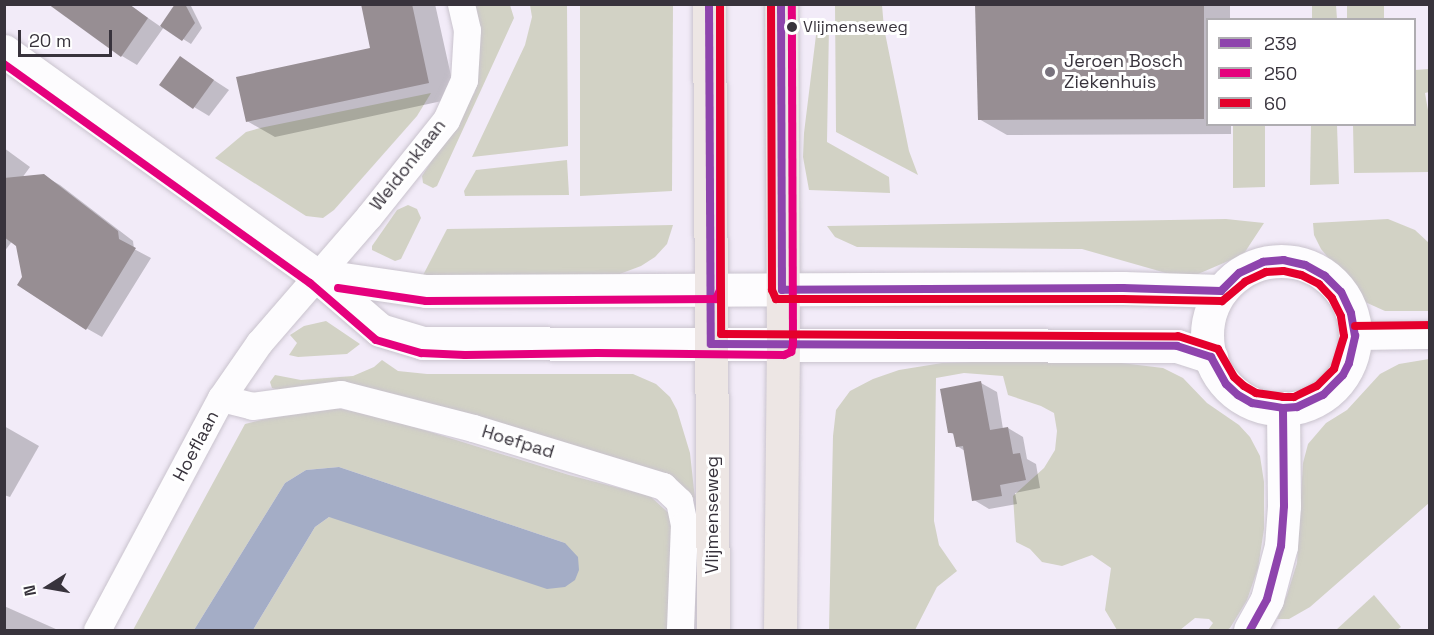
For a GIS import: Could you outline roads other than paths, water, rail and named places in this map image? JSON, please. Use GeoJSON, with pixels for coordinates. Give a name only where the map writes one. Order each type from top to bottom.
{"type":"FeatureCollection","features":[{"type":"Feature","properties":{"kind":"main road","name":"Vlijmenseweg"},"geometry":{"type":"LineString","coordinates":[[709,4],[713,630]]}},
{"type":"Feature","properties":{"kind":"main road"},"geometry":{"type":"LineString","coordinates":[[780,630],[783,345],[781,4]]}},
{"type":"Feature","properties":{"kind":"street","name":"Weidonklaan"},"geometry":{"type":"LineString","coordinates":[[316,275],[369,216],[446,120],[464,80],[467,30],[461,4]]}},
{"type":"Feature","properties":{"kind":"street"},"geometry":{"type":"LineString","coordinates":[[4,51],[316,275],[380,330],[423,343],[465,345],[597,342],[1177,346],[1211,357]]}},
{"type":"Feature","properties":{"kind":"street"},"geometry":{"type":"LineString","coordinates":[[1284,260],[1305,264],[1325,276],[1341,292],[1351,313],[1355,336],[1349,363],[1334,386],[1311,402],[1283,408],[1252,403],[1238,395],[1226,384],[1211,357],[1207,330],[1209,316],[1221,291],[1239,273],[1263,262],[1284,260]]}},
{"type":"Feature","properties":{"kind":"street"},"geometry":{"type":"LineString","coordinates":[[316,275],[426,291],[1123,288],[1221,291]]}},
{"type":"Feature","properties":{"kind":"street","name":"Hoeflaan"},"geometry":{"type":"LineString","coordinates":[[97,630],[221,398],[259,343],[316,275]]}},
{"type":"Feature","properties":{"kind":"street"},"geometry":{"type":"LineString","coordinates":[[1355,336],[1430,335]]}},
{"type":"Feature","properties":{"kind":"street","name":"Hoefpad"},"geometry":{"type":"LineString","coordinates":[[221,398],[252,406],[341,394],[473,428],[663,486],[679,501],[684,524],[680,630]]}},
{"type":"Feature","properties":{"kind":"street"},"geometry":{"type":"LineString","coordinates":[[1250,630],[1267,599],[1281,546],[1284,506],[1283,408]]}},
{"type":"Feature","properties":{"kind":"water"},"geometry":{"type":"Polygon","coordinates":[[[339,467],[565,543],[578,557],[579,570],[575,580],[565,587],[547,589],[329,517],[315,527],[253,630],[194,630],[285,483],[306,470],[339,467]]]}},
{"type":"Feature","properties":{"kind":"place","name":"Vlijmenseweg"},"geometry":{"type":"Point","coordinates":[792,27]}},
{"type":"Feature","properties":{"kind":"place","name":"Jeroen Bosch Ziekenhuis"},"geometry":{"type":"Point","coordinates":[1050,72]}}]}
